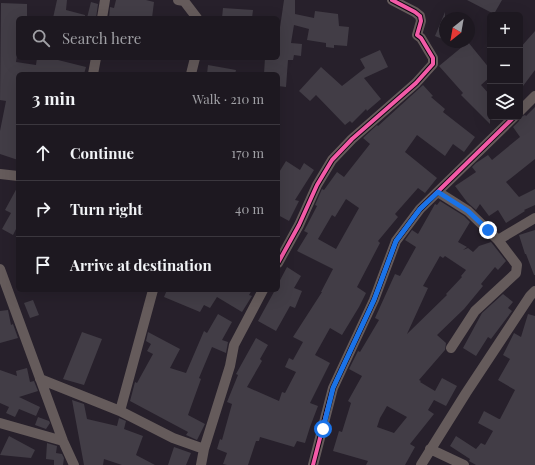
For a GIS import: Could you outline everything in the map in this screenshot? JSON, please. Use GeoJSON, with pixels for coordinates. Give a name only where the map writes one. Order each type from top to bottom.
{"type":"FeatureCollection","features":[{"type":"Feature","properties":{"kind":"street"},"geometry":{"type":"LineString","coordinates":[[102,16],[105,0]]}},
{"type":"Feature","properties":{"kind":"street"},"geometry":{"type":"LineString","coordinates":[[178,0],[184,1],[195,16]]}},
{"type":"Feature","properties":{"kind":"street"},"geometry":{"type":"LineString","coordinates":[[280,259],[299,225],[316,185],[332,160],[352,139],[416,83],[433,64],[433,58],[421,38],[416,35],[421,21],[420,16],[392,0]]}},
{"type":"Feature","properties":{"kind":"street"},"geometry":{"type":"LineString","coordinates":[[93,72],[96,60]]}},
{"type":"Feature","properties":{"kind":"street"},"geometry":{"type":"LineString","coordinates":[[190,72],[194,60]]}},
{"type":"Feature","properties":{"kind":"street"},"geometry":{"type":"LineString","coordinates":[[523,108],[535,96]]}},
{"type":"Feature","properties":{"kind":"street"},"geometry":{"type":"LineString","coordinates":[[313,465],[333,388],[374,300],[396,241],[420,209],[511,120]]}},
{"type":"Feature","properties":{"kind":"street"},"geometry":{"type":"LineString","coordinates":[[0,174],[16,176]]}},
{"type":"Feature","properties":{"kind":"street"},"geometry":{"type":"LineString","coordinates":[[438,192],[468,211],[498,240],[517,265],[516,273],[475,311],[450,348]]}},
{"type":"Feature","properties":{"kind":"street"},"geometry":{"type":"LineString","coordinates":[[498,240],[535,218]]}},
{"type":"Feature","properties":{"kind":"street"},"geometry":{"type":"LineString","coordinates":[[0,269],[5,296],[74,465]]}},
{"type":"Feature","properties":{"kind":"street"},"geometry":{"type":"LineString","coordinates":[[421,465],[530,296],[535,291]]}},
{"type":"Feature","properties":{"kind":"street"},"geometry":{"type":"LineString","coordinates":[[120,411],[152,292]]}},
{"type":"Feature","properties":{"kind":"street"},"geometry":{"type":"LineString","coordinates":[[201,465],[204,449],[230,366],[234,345],[262,292]]}},
{"type":"Feature","properties":{"kind":"street"},"geometry":{"type":"LineString","coordinates":[[40,379],[120,411],[173,438],[204,449]]}},
{"type":"Feature","properties":{"kind":"street"},"geometry":{"type":"LineString","coordinates":[[0,423],[63,441]]}},
{"type":"Feature","properties":{"kind":"street"},"geometry":{"type":"LineString","coordinates":[[430,449],[464,465]]}},
{"type":"Feature","properties":{"kind":"building"},"geometry":{"type":"Polygon","coordinates":[[[57,0],[67,0],[66,10],[85,15],[85,16],[53,16],[57,0]]]}},
{"type":"Feature","properties":{"kind":"building"},"geometry":{"type":"Polygon","coordinates":[[[116,0],[146,0],[154,2],[152,16],[109,16],[110,7],[114,8],[116,0]]]}},
{"type":"Feature","properties":{"kind":"building"},"geometry":{"type":"Polygon","coordinates":[[[284,0],[295,0],[295,14],[314,18],[315,11],[338,14],[339,26],[349,27],[347,46],[334,45],[334,48],[326,47],[326,43],[307,40],[309,29],[294,25],[291,43],[302,44],[301,56],[294,55],[293,60],[288,60],[286,87],[280,86],[280,72],[264,72],[265,60],[280,60],[280,27],[284,0]]]}},
{"type":"Feature","properties":{"kind":"building"},"geometry":{"type":"Polygon","coordinates":[[[467,0],[502,0],[495,12],[490,12],[467,0]]]}},
{"type":"Feature","properties":{"kind":"building"},"geometry":{"type":"Polygon","coordinates":[[[91,2],[98,4],[96,16],[88,16],[91,2]]]}},
{"type":"Feature","properties":{"kind":"building"},"geometry":{"type":"Polygon","coordinates":[[[1,3],[27,4],[27,16],[16,16],[16,62],[36,65],[37,60],[58,60],[86,67],[85,72],[16,72],[16,159],[0,154],[0,131],[6,101],[0,100],[1,3]]]}},
{"type":"Feature","properties":{"kind":"building"},"geometry":{"type":"Polygon","coordinates":[[[223,8],[253,10],[252,16],[222,16],[223,8]]]}},
{"type":"Feature","properties":{"kind":"building"},"geometry":{"type":"Polygon","coordinates":[[[439,26],[439,38],[435,36],[439,26]]]}},
{"type":"Feature","properties":{"kind":"building"},"geometry":{"type":"Polygon","coordinates":[[[535,31],[535,70],[523,86],[523,48],[523,45],[535,31]]]}},
{"type":"Feature","properties":{"kind":"building"},"geometry":{"type":"Polygon","coordinates":[[[461,48],[473,48],[487,65],[487,80],[481,85],[487,92],[487,120],[490,120],[490,124],[461,95],[463,93],[439,66],[461,48]]]}},
{"type":"Feature","properties":{"kind":"building"},"geometry":{"type":"Polygon","coordinates":[[[380,50],[388,67],[364,78],[381,99],[367,111],[366,109],[352,123],[350,121],[345,125],[316,95],[310,101],[299,91],[321,67],[342,86],[365,68],[360,59],[380,50]]]}},
{"type":"Feature","properties":{"kind":"building"},"geometry":{"type":"Polygon","coordinates":[[[208,65],[236,70],[236,72],[207,72],[208,65]]]}},
{"type":"Feature","properties":{"kind":"building"},"geometry":{"type":"Polygon","coordinates":[[[423,85],[433,96],[431,97],[445,109],[443,112],[475,137],[464,152],[453,144],[445,156],[417,135],[405,152],[437,178],[425,193],[418,188],[395,214],[398,217],[378,241],[380,243],[357,287],[366,293],[359,307],[342,335],[330,328],[315,355],[330,363],[310,403],[318,406],[305,443],[297,441],[294,447],[260,437],[259,441],[256,441],[248,465],[223,464],[227,453],[217,449],[220,439],[222,440],[232,404],[227,402],[238,375],[236,374],[256,338],[268,345],[260,359],[262,361],[247,387],[279,401],[282,392],[285,393],[296,372],[285,367],[289,358],[293,360],[303,342],[293,337],[322,292],[333,269],[297,251],[308,233],[304,231],[317,206],[315,205],[322,189],[324,190],[337,172],[344,177],[370,144],[363,138],[377,125],[378,126],[423,85]],[[346,199],[335,217],[332,215],[318,239],[336,249],[359,208],[346,199]]]}},
{"type":"Feature","properties":{"kind":"building"},"geometry":{"type":"Polygon","coordinates":[[[535,107],[535,159],[506,182],[519,197],[535,189],[535,205],[524,210],[525,211],[506,223],[498,210],[489,216],[480,204],[476,210],[467,202],[455,186],[476,172],[472,167],[476,163],[488,155],[492,160],[520,137],[513,127],[519,120],[523,120],[523,116],[526,116],[535,107]]]}},
{"type":"Feature","properties":{"kind":"building"},"geometry":{"type":"Polygon","coordinates":[[[286,161],[300,170],[304,163],[314,170],[295,200],[299,201],[289,221],[280,216],[280,171],[286,161]]]}},
{"type":"Feature","properties":{"kind":"building"},"geometry":{"type":"Polygon","coordinates":[[[16,190],[16,229],[13,235],[2,229],[11,213],[5,210],[16,190]]]}},
{"type":"Feature","properties":{"kind":"building"},"geometry":{"type":"Polygon","coordinates":[[[440,201],[464,216],[470,222],[458,242],[467,247],[463,250],[468,248],[473,252],[479,246],[491,242],[506,261],[498,270],[495,267],[481,284],[483,286],[464,309],[437,335],[446,343],[445,350],[419,380],[435,391],[442,378],[457,386],[446,406],[434,400],[428,410],[434,414],[410,444],[415,447],[405,465],[366,465],[368,461],[333,451],[339,431],[342,432],[351,403],[348,401],[362,376],[349,369],[358,351],[360,352],[379,320],[375,318],[395,274],[400,276],[416,247],[405,240],[412,230],[418,234],[435,204],[437,205],[440,201]],[[440,256],[423,286],[428,288],[407,334],[447,295],[446,294],[462,277],[461,276],[466,270],[445,256],[443,258],[440,256]],[[387,406],[377,427],[394,433],[407,417],[387,406]]]}},
{"type":"Feature","properties":{"kind":"building"},"geometry":{"type":"Polygon","coordinates":[[[535,230],[535,275],[534,275],[519,235],[535,230]]]}},
{"type":"Feature","properties":{"kind":"building"},"geometry":{"type":"Polygon","coordinates":[[[287,267],[301,276],[294,288],[302,291],[295,308],[290,306],[276,331],[258,321],[274,292],[280,292],[280,280],[287,267]]]}},
{"type":"Feature","properties":{"kind":"building"},"geometry":{"type":"Polygon","coordinates":[[[166,292],[251,292],[249,295],[252,296],[242,312],[217,297],[210,308],[204,305],[200,312],[164,297],[166,292]]]}},
{"type":"Feature","properties":{"kind":"building"},"geometry":{"type":"Polygon","coordinates":[[[503,294],[513,302],[508,308],[512,311],[491,339],[488,337],[476,356],[463,348],[482,313],[503,294]]]}},
{"type":"Feature","properties":{"kind":"building"},"geometry":{"type":"Polygon","coordinates":[[[33,300],[39,315],[30,318],[24,303],[33,300]]]}},
{"type":"Feature","properties":{"kind":"building"},"geometry":{"type":"Polygon","coordinates":[[[8,310],[11,325],[13,324],[18,338],[0,343],[0,311],[8,310]]]}},
{"type":"Feature","properties":{"kind":"building"},"geometry":{"type":"Polygon","coordinates":[[[218,314],[232,322],[222,340],[228,342],[226,353],[212,347],[199,378],[201,379],[188,415],[205,424],[197,440],[186,435],[188,432],[130,401],[135,382],[137,383],[153,354],[147,351],[151,344],[146,341],[148,332],[180,349],[170,368],[186,373],[204,331],[207,333],[218,314]]]}},
{"type":"Feature","properties":{"kind":"building"},"geometry":{"type":"Polygon","coordinates":[[[528,314],[535,316],[535,465],[476,465],[469,461],[470,459],[450,446],[456,436],[476,449],[481,443],[485,445],[493,431],[478,423],[484,411],[500,419],[515,390],[498,380],[510,359],[503,355],[514,333],[521,337],[528,314]]]}},
{"type":"Feature","properties":{"kind":"building"},"geometry":{"type":"Polygon","coordinates":[[[82,332],[102,339],[84,385],[63,379],[82,332]]]}},
{"type":"Feature","properties":{"kind":"building"},"geometry":{"type":"Polygon","coordinates":[[[27,368],[30,382],[34,381],[38,391],[19,397],[40,407],[36,416],[19,409],[15,417],[6,413],[9,407],[0,403],[0,370],[17,376],[16,371],[27,368]]]}},
{"type":"Feature","properties":{"kind":"building"},"geometry":{"type":"Polygon","coordinates":[[[72,400],[84,404],[87,419],[117,426],[119,418],[126,421],[124,429],[143,436],[136,455],[155,465],[122,465],[104,459],[103,465],[84,465],[72,400]]]}},
{"type":"Feature","properties":{"kind":"building"},"geometry":{"type":"Polygon","coordinates":[[[38,417],[49,421],[50,423],[46,429],[35,425],[38,417]]]}},
{"type":"Feature","properties":{"kind":"building"},"geometry":{"type":"Polygon","coordinates":[[[9,436],[35,450],[31,458],[0,455],[9,436]]]}},
{"type":"Feature","properties":{"kind":"building"},"geometry":{"type":"Polygon","coordinates":[[[47,443],[57,446],[56,453],[62,454],[64,458],[63,465],[54,465],[54,460],[46,459],[47,443]]]}},
{"type":"Feature","properties":{"kind":"building"},"geometry":{"type":"Polygon","coordinates":[[[174,447],[191,453],[186,465],[168,465],[174,447]]]}},
{"type":"Feature","properties":{"kind":"cycle path"},"geometry":{"type":"LineString","coordinates":[[280,259],[299,225],[317,185],[332,160],[352,139],[416,83],[433,64],[433,58],[421,38],[417,35],[421,21],[420,16],[392,0]]}},
{"type":"Feature","properties":{"kind":"cycle path"},"geometry":{"type":"LineString","coordinates":[[313,465],[333,388],[374,300],[396,241],[420,209],[511,120]]}},
{"type":"Feature","properties":{"kind":"route"},"geometry":{"type":"LineString","coordinates":[[323,429],[333,388],[374,300],[396,241],[420,209],[438,192],[468,211],[488,230]]}}]}
